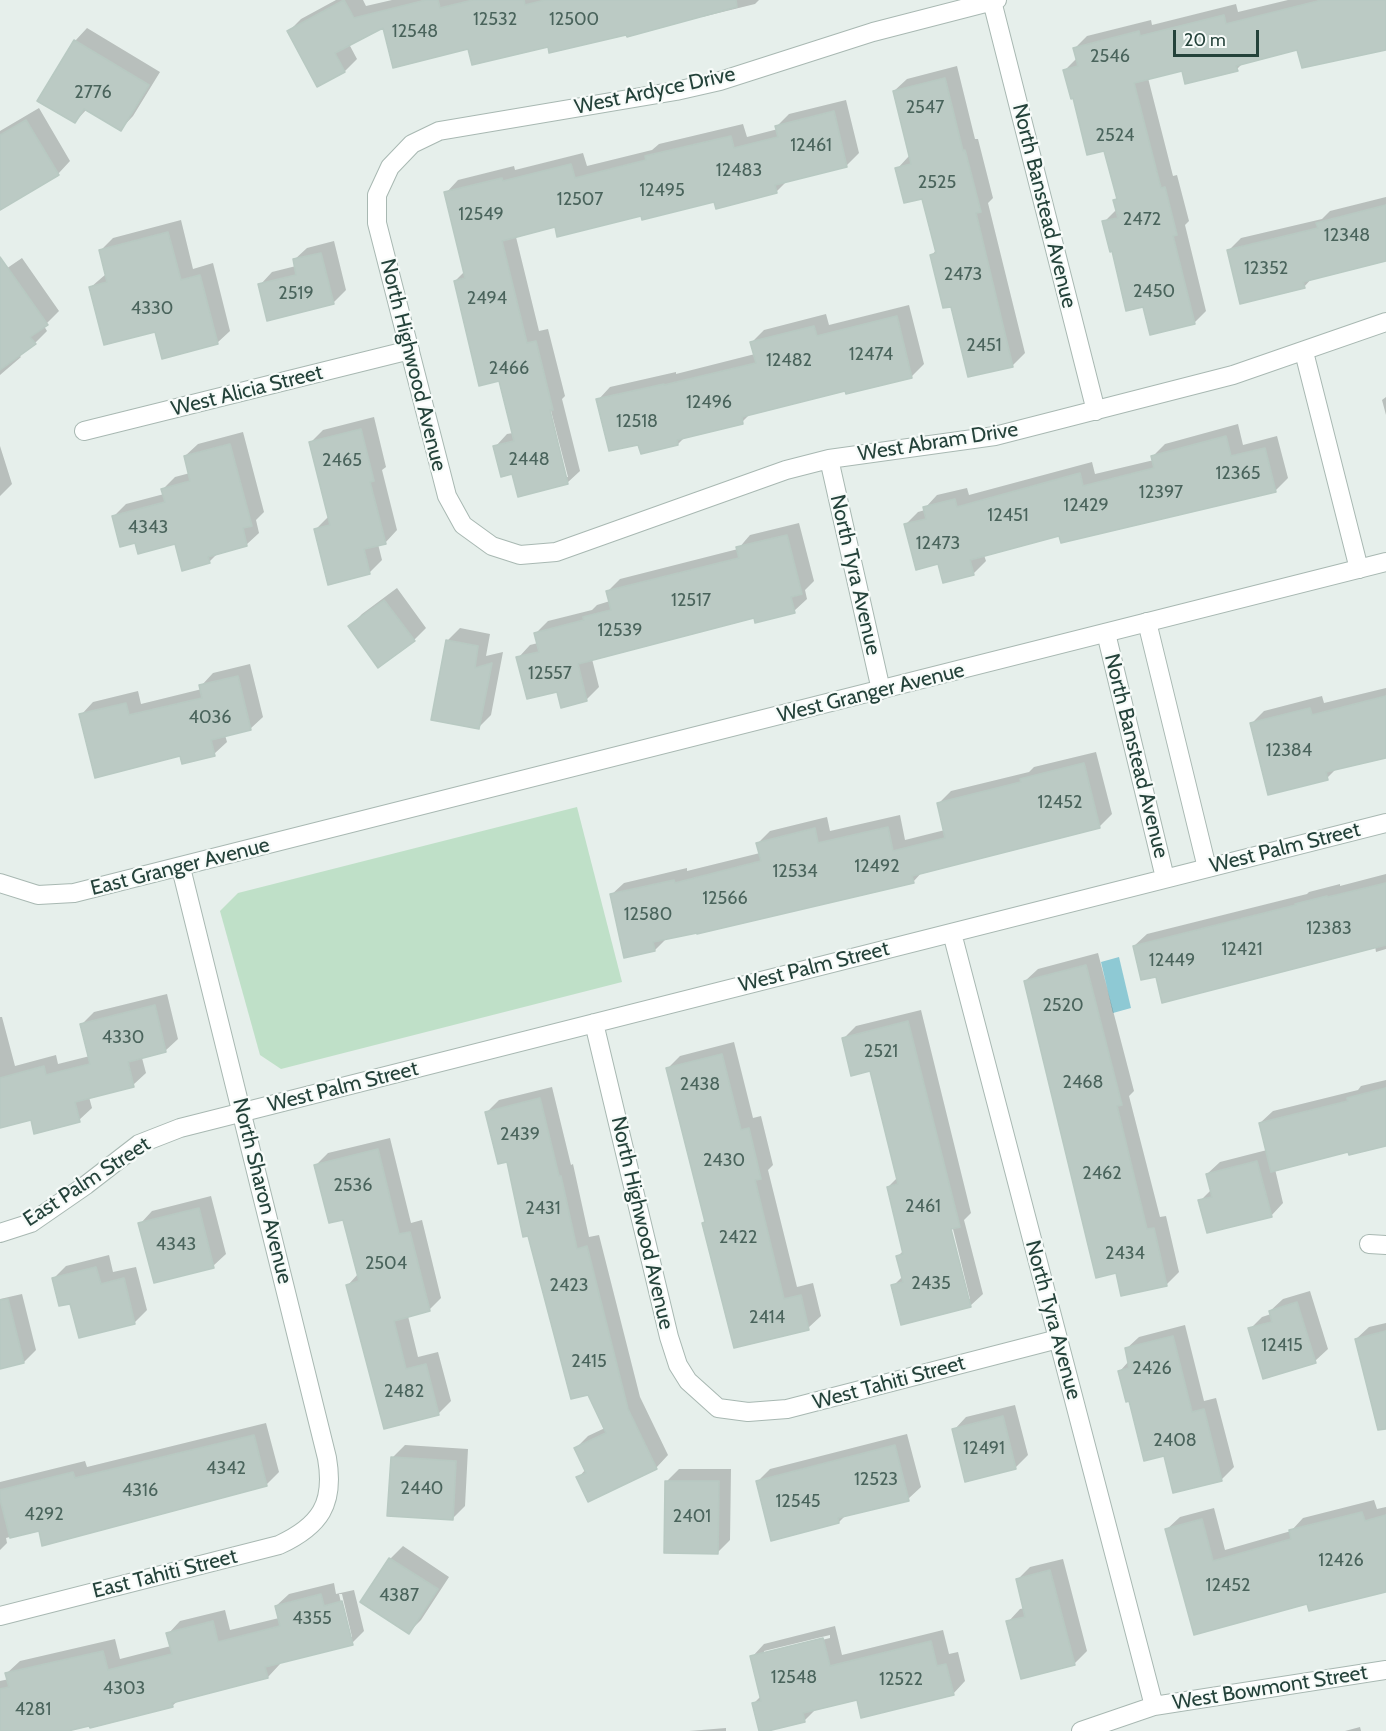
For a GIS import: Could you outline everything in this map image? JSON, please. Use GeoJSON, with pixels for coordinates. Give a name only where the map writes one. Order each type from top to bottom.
{"type":"FeatureCollection","features":[{"type":"Feature","properties":{"kind":"street","name":"West Ardyce Drive"},"geometry":{"type":"LineString","coordinates":[[390,167],[412,144],[439,131],[687,89],[720,81],[873,32],[994,1]]}},
{"type":"Feature","properties":{"kind":"street","name":"North Banstead Avenue"},"geometry":{"type":"LineString","coordinates":[[994,1],[1096,411]]}},
{"type":"Feature","properties":{"kind":"street","name":"North Highwood Avenue"},"geometry":{"type":"LineString","coordinates":[[390,167],[377,195],[377,223],[447,496],[463,525],[492,546]]}},
{"type":"Feature","properties":{"kind":"street","name":"West Abram Drive"},"geometry":{"type":"LineString","coordinates":[[492,546],[520,555],[556,552],[786,470],[829,459],[995,436],[1233,375],[1386,322]]}},
{"type":"Feature","properties":{"kind":"street","name":"West Alicia Street"},"geometry":{"type":"LineString","coordinates":[[84,432],[410,350]]}},
{"type":"Feature","properties":{"kind":"street"},"geometry":{"type":"LineString","coordinates":[[1304,352],[1359,569]]}},
{"type":"Feature","properties":{"kind":"street","name":"North Tyra Avenue"},"geometry":{"type":"LineString","coordinates":[[829,459],[881,690]]}},
{"type":"Feature","properties":{"kind":"street","name":"West Granger Avenue"},"geometry":{"type":"LineString","coordinates":[[355,823],[1386,562]]}},
{"type":"Feature","properties":{"kind":"street","name":"North Banstead Avenue"},"geometry":{"type":"LineString","coordinates":[[1147,622],[1207,868]]}},
{"type":"Feature","properties":{"kind":"street","name":"North Banstead Avenue"},"geometry":{"type":"LineString","coordinates":[[1106,633],[1166,878]]}},
{"type":"Feature","properties":{"kind":"street","name":"East Granger Avenue"},"geometry":{"type":"LineString","coordinates":[[2,884],[38,895],[74,893],[355,823]]}},
{"type":"Feature","properties":{"kind":"street","name":"West Palm Street"},"geometry":{"type":"LineString","coordinates":[[243,1112],[1386,823]]}},
{"type":"Feature","properties":{"kind":"street","name":"North Sharon Avenue"},"geometry":{"type":"LineString","coordinates":[[181,868],[327,1458],[330,1475],[321,1515]]}},
{"type":"Feature","properties":{"kind":"street","name":"North Tyra Avenue"},"geometry":{"type":"LineString","coordinates":[[952,933],[1154,1706]]}},
{"type":"Feature","properties":{"kind":"street","name":"North Highwood Avenue"},"geometry":{"type":"LineString","coordinates":[[594,1023],[669,1337],[678,1365],[688,1381],[718,1408]]}},
{"type":"Feature","properties":{"kind":"street","name":"East Palm Street"},"geometry":{"type":"LineString","coordinates":[[0,1233],[31,1223],[87,1185],[139,1144],[180,1128],[243,1112]]}},
{"type":"Feature","properties":{"kind":"street","name":"West Tahiti Street"},"geometry":{"type":"LineString","coordinates":[[718,1408],[747,1412],[787,1409],[1058,1339]]}},
{"type":"Feature","properties":{"kind":"street","name":"East Tahiti Street"},"geometry":{"type":"LineString","coordinates":[[0,1616],[279,1545],[299,1536],[321,1515]]}},
{"type":"Feature","properties":{"kind":"street","name":"West Bowmont Street"},"geometry":{"type":"LineString","coordinates":[[1081,1731],[1154,1706],[1386,1670]]}},
{"type":"Feature","properties":{"kind":"green space"},"geometry":{"type":"Polygon","coordinates":[[[577,807],[622,982],[281,1069],[260,1055],[220,911],[238,893],[577,807]]]}},
{"type":"Feature","properties":{"kind":"water"},"geometry":{"type":"Polygon","coordinates":[[[1119,957],[1131,1008],[1113,1013],[1101,962],[1119,957]]]}},
{"type":"Feature","properties":{"kind":"building"},"geometry":{"type":"Polygon","coordinates":[[[344,0],[354,18],[426,0],[438,0],[440,8],[473,0],[524,0],[525,5],[545,0],[736,0],[737,7],[627,37],[626,35],[549,53],[548,47],[472,65],[468,49],[393,68],[383,28],[335,53],[345,72],[317,87],[287,31],[344,0]]]}},
{"type":"Feature","properties":{"kind":"building"},"geometry":{"type":"Polygon","coordinates":[[[1322,0],[1386,0],[1386,50],[1302,68],[1297,50],[1236,66],[1238,71],[1185,84],[1182,71],[1134,83],[1161,188],[1165,187],[1177,235],[1173,236],[1195,324],[1150,335],[1143,307],[1126,311],[1112,251],[1110,252],[1102,221],[1118,218],[1113,200],[1117,199],[1104,151],[1087,155],[1073,98],[1071,99],[1063,70],[1078,66],[1073,48],[1139,31],[1140,36],[1224,15],[1226,24],[1322,0]]]}},
{"type":"Feature","properties":{"kind":"building"},"geometry":{"type":"Polygon","coordinates":[[[74,40],[149,85],[121,131],[84,109],[75,123],[37,101],[74,40]]]}},
{"type":"Feature","properties":{"kind":"building"},"geometry":{"type":"Polygon","coordinates":[[[945,78],[981,212],[976,213],[1013,367],[968,377],[951,307],[943,308],[930,255],[936,253],[922,199],[904,203],[895,168],[911,164],[893,91],[945,78]]]}},
{"type":"Feature","properties":{"kind":"building"},"geometry":{"type":"Polygon","coordinates":[[[834,111],[847,167],[775,185],[777,193],[716,209],[714,202],[642,220],[641,216],[557,237],[555,227],[502,241],[527,343],[536,341],[568,484],[518,497],[512,474],[501,477],[493,446],[514,441],[499,381],[479,386],[454,281],[465,278],[444,192],[502,178],[503,181],[571,164],[575,178],[646,160],[645,156],[731,136],[734,148],[778,137],[775,126],[834,111]]]}},
{"type":"Feature","properties":{"kind":"building"},"geometry":{"type":"Polygon","coordinates":[[[26,120],[59,175],[0,210],[0,135],[26,120]]]}},
{"type":"Feature","properties":{"kind":"building"},"geometry":{"type":"Polygon","coordinates":[[[1386,205],[1386,261],[1303,282],[1305,288],[1240,304],[1227,250],[1318,228],[1316,223],[1386,205]]]}},
{"type":"Feature","properties":{"kind":"building"},"geometry":{"type":"Polygon","coordinates":[[[168,232],[181,280],[200,275],[218,344],[162,359],[155,332],[104,345],[89,287],[107,282],[99,250],[168,232]]]}},
{"type":"Feature","properties":{"kind":"building"},"geometry":{"type":"Polygon","coordinates":[[[321,253],[334,304],[267,321],[258,284],[296,275],[293,259],[321,253]]]}},
{"type":"Feature","properties":{"kind":"building"},"geometry":{"type":"Polygon","coordinates":[[[0,257],[48,325],[30,337],[36,344],[0,370],[0,257]]]}},
{"type":"Feature","properties":{"kind":"building"},"geometry":{"type":"Polygon","coordinates":[[[897,316],[912,378],[846,394],[845,391],[742,417],[743,424],[677,440],[678,445],[641,454],[638,445],[609,451],[596,399],[756,363],[750,342],[814,326],[817,336],[897,316]]]}},
{"type":"Feature","properties":{"kind":"building"},"geometry":{"type":"Polygon","coordinates":[[[361,429],[374,481],[370,482],[386,544],[364,549],[370,574],[328,585],[314,529],[330,525],[309,442],[361,429]]]}},
{"type":"Feature","properties":{"kind":"building"},"geometry":{"type":"Polygon","coordinates":[[[1226,436],[1231,456],[1265,448],[1276,492],[1061,543],[1059,536],[970,560],[974,575],[943,583],[938,564],[916,570],[904,524],[926,519],[923,507],[955,499],[957,507],[1080,473],[1083,486],[1154,468],[1151,456],[1226,436]]]}},
{"type":"Feature","properties":{"kind":"building"},"geometry":{"type":"Polygon","coordinates":[[[230,444],[252,526],[243,528],[247,546],[208,557],[210,563],[182,571],[175,544],[138,554],[135,543],[120,547],[112,516],[165,502],[161,489],[190,481],[184,456],[230,444]]]}},
{"type":"Feature","properties":{"kind":"building"},"geometry":{"type":"Polygon","coordinates":[[[787,535],[802,594],[791,597],[795,613],[755,623],[754,618],[578,664],[587,701],[561,708],[557,692],[527,699],[516,657],[539,652],[534,633],[584,620],[583,617],[611,610],[606,591],[739,558],[736,547],[787,535]]]}},
{"type":"Feature","properties":{"kind":"building"},"geometry":{"type":"Polygon","coordinates":[[[384,600],[415,641],[378,668],[348,626],[384,600]]]}},
{"type":"Feature","properties":{"kind":"building"},"geometry":{"type":"Polygon","coordinates":[[[446,640],[478,646],[475,668],[492,663],[479,729],[431,720],[446,640]]]}},
{"type":"Feature","properties":{"kind":"building"},"geometry":{"type":"Polygon","coordinates":[[[238,676],[251,730],[211,740],[215,756],[182,764],[180,756],[95,778],[79,714],[126,703],[129,715],[202,698],[199,685],[238,676]]]}},
{"type":"Feature","properties":{"kind":"building"},"geometry":{"type":"Polygon","coordinates":[[[1386,696],[1386,758],[1326,772],[1328,780],[1268,795],[1250,723],[1310,708],[1312,715],[1386,696]]]}},
{"type":"Feature","properties":{"kind":"building"},"geometry":{"type":"Polygon","coordinates":[[[1084,763],[1100,828],[912,876],[914,883],[697,934],[653,942],[655,951],[624,958],[610,894],[674,880],[675,883],[761,861],[756,843],[815,828],[818,843],[888,827],[893,851],[945,838],[937,803],[1084,763]]]}},
{"type":"Feature","properties":{"kind":"building"},"geometry":{"type":"Polygon","coordinates":[[[1386,883],[1386,945],[1162,1003],[1156,977],[1141,980],[1133,946],[1386,883]]]}},
{"type":"Feature","properties":{"kind":"building"},"geometry":{"type":"Polygon","coordinates":[[[1086,965],[1122,1105],[1117,1106],[1147,1229],[1154,1228],[1167,1286],[1121,1296],[1116,1273],[1096,1278],[1024,981],[1086,965]]]}},
{"type":"Feature","properties":{"kind":"building"},"geometry":{"type":"Polygon","coordinates":[[[155,1005],[166,1052],[128,1062],[134,1087],[75,1102],[80,1122],[34,1134],[31,1120],[0,1128],[0,1078],[44,1066],[46,1075],[90,1064],[80,1024],[155,1005]]]}},
{"type":"Feature","properties":{"kind":"building"},"geometry":{"type":"Polygon","coordinates":[[[908,1021],[960,1227],[951,1229],[971,1307],[901,1325],[891,1285],[903,1282],[896,1256],[903,1254],[887,1187],[898,1184],[870,1071],[851,1076],[842,1038],[908,1021]]]}},
{"type":"Feature","properties":{"kind":"building"},"geometry":{"type":"Polygon","coordinates":[[[722,1054],[741,1130],[749,1128],[761,1179],[755,1180],[784,1299],[801,1295],[809,1330],[734,1348],[666,1068],[722,1054]]]}},
{"type":"Feature","properties":{"kind":"building"},"geometry":{"type":"Polygon","coordinates":[[[1386,1088],[1386,1146],[1349,1155],[1348,1152],[1271,1172],[1259,1123],[1348,1101],[1347,1098],[1386,1088]]]}},
{"type":"Feature","properties":{"kind":"building"},"geometry":{"type":"Polygon","coordinates":[[[540,1098],[559,1176],[561,1176],[577,1249],[587,1246],[628,1409],[657,1469],[588,1502],[576,1477],[586,1473],[574,1448],[606,1433],[588,1395],[571,1399],[528,1236],[523,1237],[507,1162],[498,1164],[485,1112],[540,1098]]]}},
{"type":"Feature","properties":{"kind":"building"},"geometry":{"type":"Polygon","coordinates":[[[378,1149],[399,1234],[410,1232],[430,1311],[394,1321],[406,1369],[426,1364],[439,1415],[384,1429],[346,1285],[359,1281],[343,1220],[329,1223],[314,1165],[378,1149]]]}},
{"type":"Feature","properties":{"kind":"building"},"geometry":{"type":"Polygon","coordinates":[[[1257,1161],[1272,1217],[1207,1233],[1198,1200],[1212,1197],[1206,1174],[1257,1161]]]}},
{"type":"Feature","properties":{"kind":"building"},"geometry":{"type":"Polygon","coordinates":[[[199,1208],[214,1268],[154,1283],[138,1223],[199,1208]]]}},
{"type":"Feature","properties":{"kind":"building"},"geometry":{"type":"Polygon","coordinates":[[[96,1267],[101,1284],[124,1278],[135,1324],[79,1338],[70,1304],[59,1306],[52,1278],[96,1267]]]}},
{"type":"Feature","properties":{"kind":"building"},"geometry":{"type":"Polygon","coordinates":[[[8,1299],[24,1363],[0,1369],[0,1300],[8,1299]]]}},
{"type":"Feature","properties":{"kind":"building"},"geometry":{"type":"Polygon","coordinates":[[[1297,1302],[1316,1363],[1263,1379],[1248,1328],[1272,1322],[1269,1311],[1297,1302]]]}},
{"type":"Feature","properties":{"kind":"building"},"geometry":{"type":"Polygon","coordinates":[[[1386,1331],[1386,1429],[1378,1430],[1355,1339],[1386,1331]]]}},
{"type":"Feature","properties":{"kind":"building"},"geometry":{"type":"Polygon","coordinates":[[[1173,1336],[1192,1412],[1204,1409],[1222,1481],[1173,1493],[1164,1456],[1144,1461],[1129,1401],[1126,1402],[1118,1371],[1129,1368],[1125,1348],[1173,1336]]]}},
{"type":"Feature","properties":{"kind":"building"},"geometry":{"type":"Polygon","coordinates":[[[1003,1416],[1016,1469],[965,1482],[952,1429],[1003,1416]]]}},
{"type":"Feature","properties":{"kind":"building"},"geometry":{"type":"Polygon","coordinates":[[[254,1435],[267,1486],[42,1546],[39,1531],[10,1538],[0,1499],[0,1490],[73,1472],[75,1478],[254,1435]]]}},
{"type":"Feature","properties":{"kind":"building"},"geometry":{"type":"Polygon","coordinates":[[[895,1445],[909,1501],[838,1518],[839,1523],[771,1541],[756,1481],[895,1445]]]}},
{"type":"Feature","properties":{"kind":"building"},"geometry":{"type":"Polygon","coordinates":[[[391,1457],[456,1461],[453,1520],[387,1516],[391,1457]]]}},
{"type":"Feature","properties":{"kind":"building"},"geometry":{"type":"Polygon","coordinates":[[[665,1481],[719,1481],[718,1554],[664,1553],[665,1481]]]}},
{"type":"Feature","properties":{"kind":"building"},"geometry":{"type":"Polygon","coordinates":[[[1362,1512],[1365,1521],[1386,1515],[1386,1592],[1309,1611],[1307,1604],[1194,1635],[1165,1529],[1202,1519],[1213,1561],[1291,1539],[1289,1530],[1362,1512]]]}},
{"type":"Feature","properties":{"kind":"building"},"geometry":{"type":"Polygon","coordinates":[[[389,1558],[438,1589],[409,1634],[360,1602],[389,1558]]]}},
{"type":"Feature","properties":{"kind":"building"},"geometry":{"type":"Polygon","coordinates":[[[1050,1570],[1075,1665],[1021,1679],[1006,1621],[1025,1617],[1016,1579],[1050,1570]]]}},
{"type":"Feature","properties":{"kind":"building"},"geometry":{"type":"Polygon","coordinates":[[[321,1594],[324,1606],[342,1601],[353,1645],[265,1667],[268,1678],[172,1703],[173,1707],[90,1728],[89,1726],[68,1731],[0,1731],[0,1689],[9,1687],[5,1673],[103,1651],[108,1670],[172,1654],[166,1633],[213,1621],[218,1642],[280,1626],[275,1606],[321,1594]]]}},
{"type":"Feature","properties":{"kind":"building"},"geometry":{"type":"Polygon","coordinates":[[[823,1638],[830,1666],[931,1641],[937,1666],[946,1664],[954,1695],[861,1718],[857,1700],[803,1713],[805,1722],[759,1731],[752,1703],[761,1701],[750,1656],[823,1638]]]}}]}
